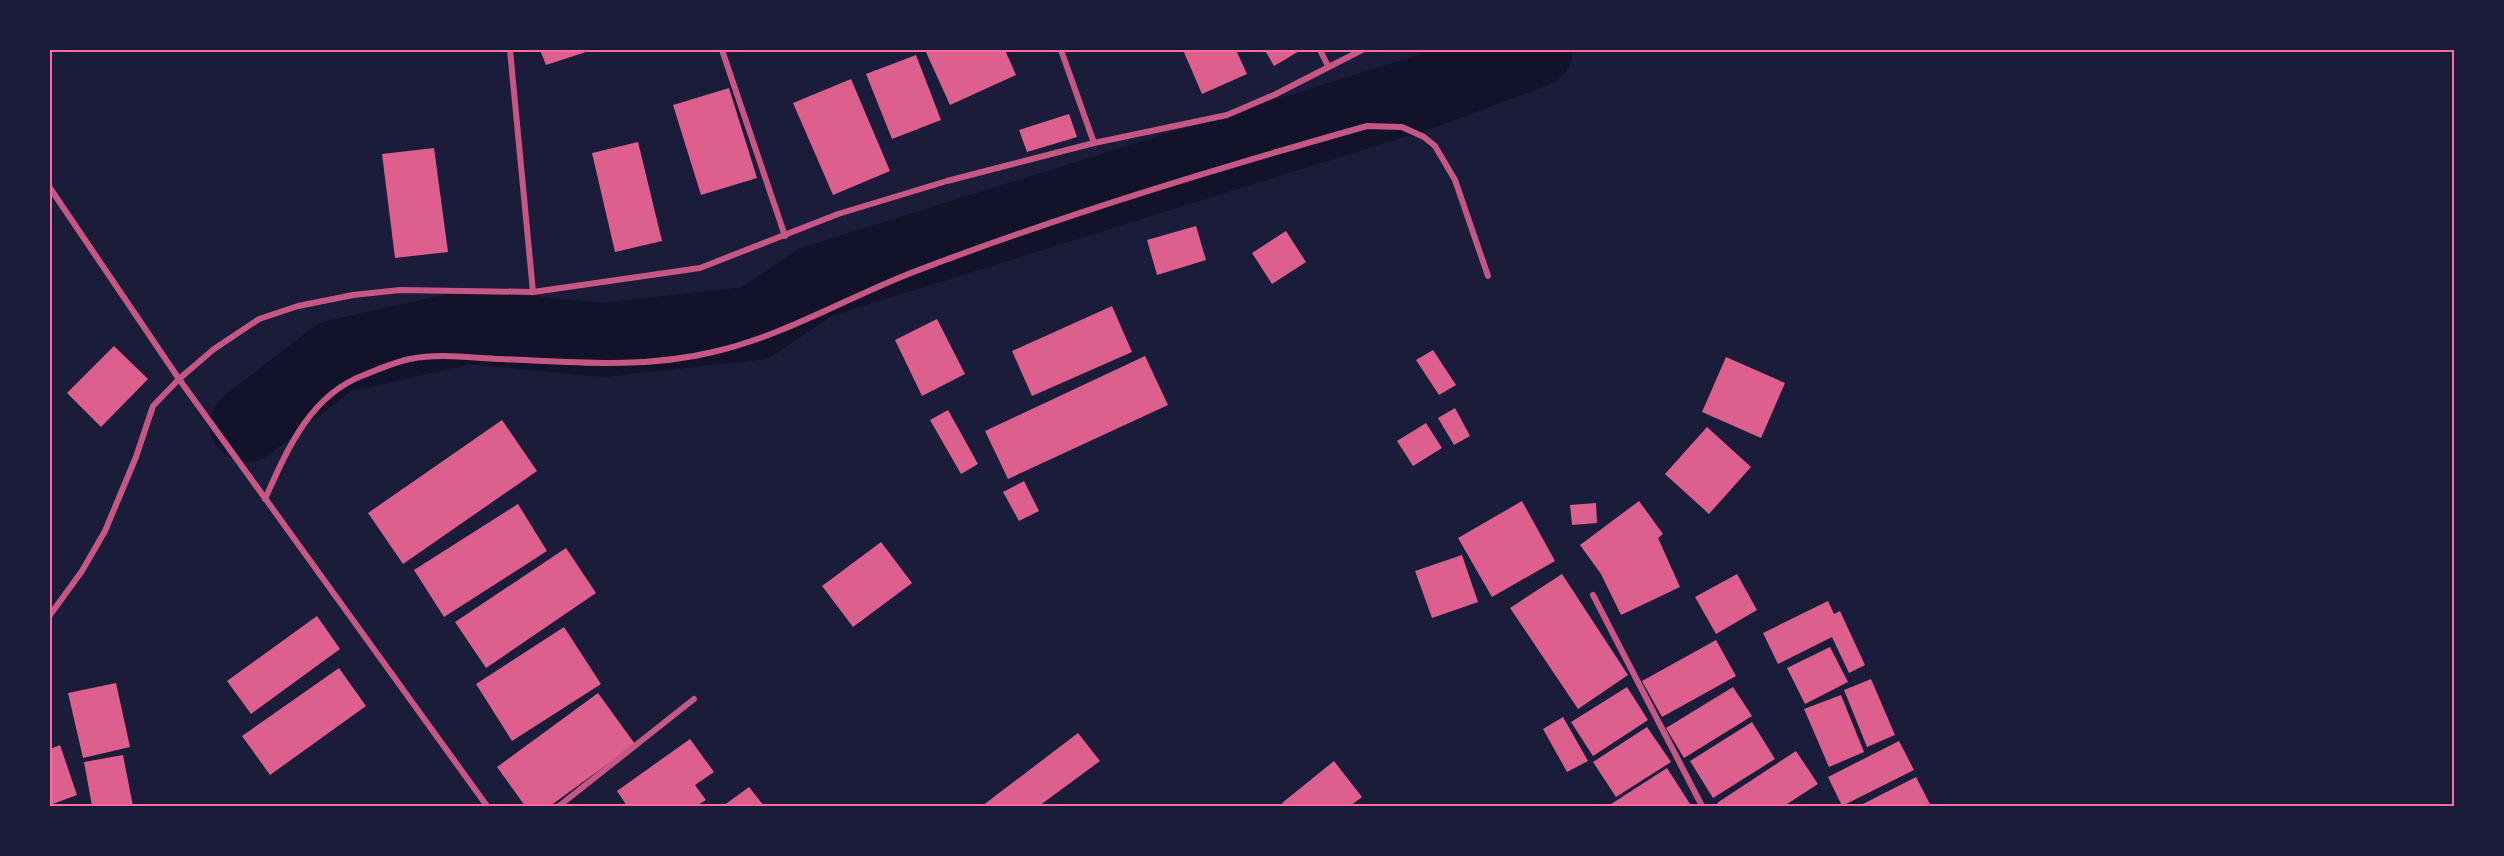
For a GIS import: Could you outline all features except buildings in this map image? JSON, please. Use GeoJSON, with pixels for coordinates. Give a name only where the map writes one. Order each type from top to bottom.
{"type":"FeatureCollection","features":[{"type":"Feature","properties":{"kind":"street"},"geometry":{"type":"LineString","coordinates":[[510,50],[533,292]]}},
{"type":"Feature","properties":{"kind":"street"},"geometry":{"type":"LineString","coordinates":[[722,50],[785,236]]}},
{"type":"Feature","properties":{"kind":"street"},"geometry":{"type":"LineString","coordinates":[[1061,50],[1094,143]]}},
{"type":"Feature","properties":{"kind":"street"},"geometry":{"type":"LineString","coordinates":[[1320,50],[1328,66]]}},
{"type":"Feature","properties":{"kind":"street"},"geometry":{"type":"LineString","coordinates":[[50,615],[82,571],[105,531],[136,457],[153,406],[179,379],[214,350],[259,319],[298,306],[353,295],[399,290],[533,292],[700,268],[838,214],[947,181],[1094,143],[1227,115],[1274,96],[1362,50]]}},
{"type":"Feature","properties":{"kind":"street"},"geometry":{"type":"LineString","coordinates":[[265,499],[287,450],[313,412],[333,394],[360,376],[400,362],[410,359],[443,357],[614,364],[663,362],[715,352],[823,313],[913,272],[1106,203],[1367,126],[1401,127],[1424,137],[1435,146],[1455,180],[1488,276]]}},
{"type":"Feature","properties":{"kind":"street"},"geometry":{"type":"LineString","coordinates":[[50,188],[195,402],[487,807]]}},
{"type":"Feature","properties":{"kind":"street"},"geometry":{"type":"LineString","coordinates":[[1593,595],[1702,807]]}},
{"type":"Feature","properties":{"kind":"street"},"geometry":{"type":"LineString","coordinates":[[560,807],[694,699]]}},
{"type":"Feature","properties":{"kind":"waterway"},"geometry":{"type":"LineString","coordinates":[[247,425],[335,357],[469,327],[602,340],[755,323],[816,282],[1424,92],[1536,50]]}}]}
